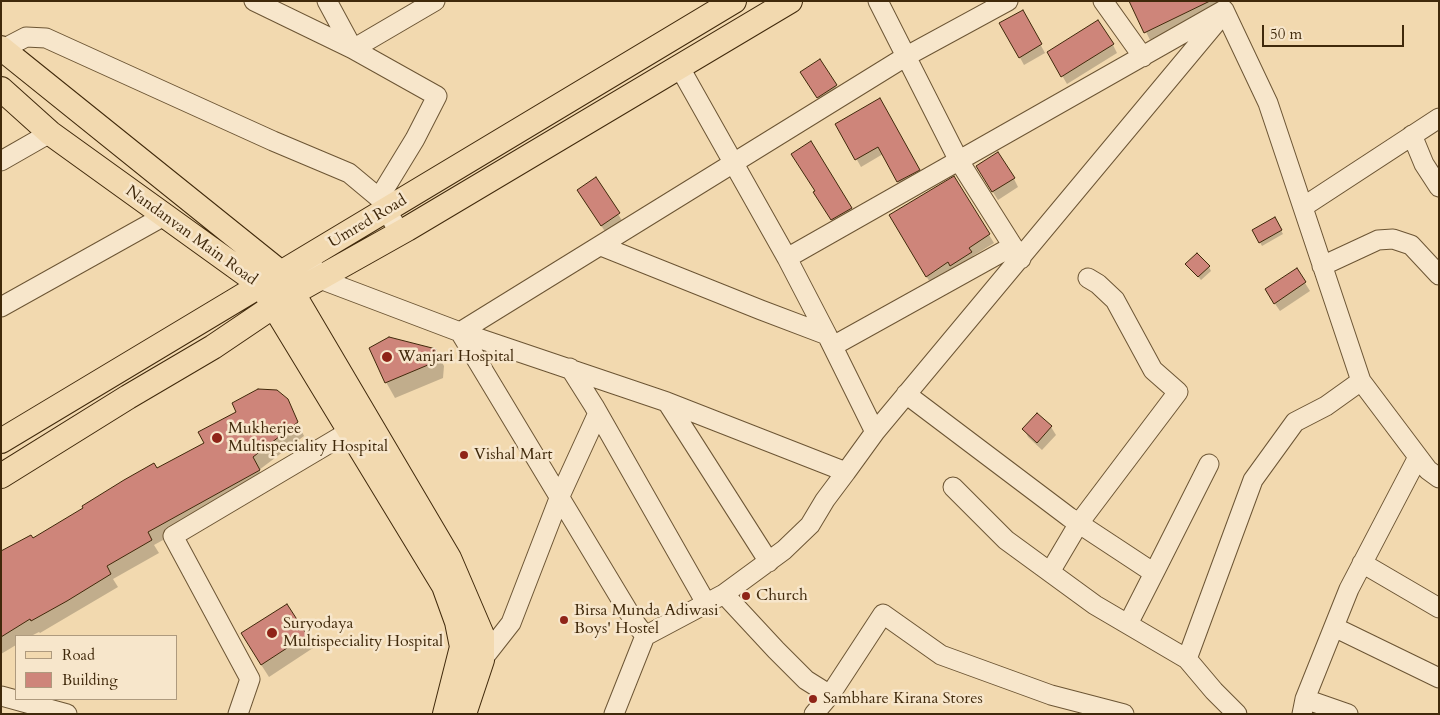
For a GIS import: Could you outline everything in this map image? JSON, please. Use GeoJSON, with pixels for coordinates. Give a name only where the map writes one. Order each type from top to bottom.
{"type":"FeatureCollection","features":[{"type":"Feature","properties":{"kind":"main road","name":"Umred Road"},"geometry":{"type":"LineString","coordinates":[[1,442],[309,257],[383,205],[734,1]]}},
{"type":"Feature","properties":{"kind":"main road"},"geometry":{"type":"LineString","coordinates":[[1,476],[213,347],[283,300],[680,68],[790,1]]}},
{"type":"Feature","properties":{"kind":"main road"},"geometry":{"type":"LineString","coordinates":[[2,49],[271,279]]}},
{"type":"Feature","properties":{"kind":"main road","name":"Nandanvan Main Road"},"geometry":{"type":"LineString","coordinates":[[1,89],[50,133],[164,216],[271,279],[350,431],[444,586],[458,622],[462,647],[445,714]]}},
{"type":"Feature","properties":{"kind":"main road"},"geometry":{"type":"LineString","coordinates":[[283,300],[449,558],[482,635],[482,660],[464,714]]}},
{"type":"Feature","properties":{"kind":"street"},"geometry":{"type":"LineString","coordinates":[[254,1],[353,49],[437,96],[383,205]]}},
{"type":"Feature","properties":{"kind":"street"},"geometry":{"type":"LineString","coordinates":[[327,1],[353,49]]}},
{"type":"Feature","properties":{"kind":"street"},"geometry":{"type":"LineString","coordinates":[[353,49],[435,1]]}},
{"type":"Feature","properties":{"kind":"street"},"geometry":{"type":"LineString","coordinates":[[878,1],[959,160],[1017,252]]}},
{"type":"Feature","properties":{"kind":"street"},"geometry":{"type":"LineString","coordinates":[[460,332],[905,57],[1008,1]]}},
{"type":"Feature","properties":{"kind":"street"},"geometry":{"type":"LineString","coordinates":[[1103,1],[1143,57]]}},
{"type":"Feature","properties":{"kind":"street"},"geometry":{"type":"LineString","coordinates":[[787,258],[1143,57],[1225,6]]}},
{"type":"Feature","properties":{"kind":"street"},"geometry":{"type":"LineString","coordinates":[[1225,6],[1268,103],[1361,381],[1428,470],[1439,478]]}},
{"type":"Feature","properties":{"kind":"street"},"geometry":{"type":"LineString","coordinates":[[614,714],[645,636],[724,594],[784,550],[810,525],[825,500],[875,432],[1017,252],[1221,17],[1225,6]]}},
{"type":"Feature","properties":{"kind":"street"},"geometry":{"type":"LineString","coordinates":[[2,49],[26,37],[46,38],[273,141],[349,173],[383,205],[400,233]]}},
{"type":"Feature","properties":{"kind":"street"},"geometry":{"type":"LineString","coordinates":[[680,68],[787,258],[875,432]]}},
{"type":"Feature","properties":{"kind":"street"},"geometry":{"type":"LineString","coordinates":[[1303,207],[1439,118]]}},
{"type":"Feature","properties":{"kind":"street"},"geometry":{"type":"LineString","coordinates":[[1,161],[50,133]]}},
{"type":"Feature","properties":{"kind":"street"},"geometry":{"type":"LineString","coordinates":[[1412,135],[1424,164],[1439,187]]}},
{"type":"Feature","properties":{"kind":"street"},"geometry":{"type":"LineString","coordinates":[[1,307],[164,216]]}},
{"type":"Feature","properties":{"kind":"street"},"geometry":{"type":"LineString","coordinates":[[1322,266],[1378,240],[1393,239],[1412,246],[1439,275]]}},
{"type":"Feature","properties":{"kind":"street"},"geometry":{"type":"LineString","coordinates":[[601,246],[761,310],[830,340],[1017,252]]}},
{"type":"Feature","properties":{"kind":"street"},"geometry":{"type":"LineString","coordinates":[[309,257],[320,279],[460,332],[667,402],[846,472]]}},
{"type":"Feature","properties":{"kind":"street"},"geometry":{"type":"LineString","coordinates":[[1050,572],[1079,524],[1178,392],[1153,370],[1115,300],[1098,284],[1088,278]]}},
{"type":"Feature","properties":{"kind":"street"},"geometry":{"type":"LineString","coordinates":[[460,332],[634,621],[645,636]]}},
{"type":"Feature","properties":{"kind":"street"},"geometry":{"type":"LineString","coordinates":[[570,368],[598,413],[706,603]]}},
{"type":"Feature","properties":{"kind":"street"},"geometry":{"type":"LineString","coordinates":[[1188,659],[1253,480],[1295,422],[1326,406],[1361,381]]}},
{"type":"Feature","properties":{"kind":"street"},"geometry":{"type":"LineString","coordinates":[[906,394],[1079,524],[1154,573]]}},
{"type":"Feature","properties":{"kind":"street"},"geometry":{"type":"LineString","coordinates":[[667,402],[769,562]]}},
{"type":"Feature","properties":{"kind":"street"},"geometry":{"type":"LineString","coordinates":[[482,660],[512,623],[560,496],[598,413]]}},
{"type":"Feature","properties":{"kind":"street"},"geometry":{"type":"LineString","coordinates":[[238,714],[250,679],[173,536],[350,431]]}},
{"type":"Feature","properties":{"kind":"street"},"geometry":{"type":"LineString","coordinates":[[1348,714],[1304,706],[1348,589],[1418,457]]}},
{"type":"Feature","properties":{"kind":"street"},"geometry":{"type":"LineString","coordinates":[[1128,624],[1209,464]]}},
{"type":"Feature","properties":{"kind":"street"},"geometry":{"type":"LineString","coordinates":[[953,487],[1006,540],[1095,605],[1188,659],[1214,691],[1237,714]]}},
{"type":"Feature","properties":{"kind":"street"},"geometry":{"type":"LineString","coordinates":[[1362,563],[1439,608]]}},
{"type":"Feature","properties":{"kind":"street"},"geometry":{"type":"LineString","coordinates":[[724,594],[806,680],[830,695]]}},
{"type":"Feature","properties":{"kind":"street"},"geometry":{"type":"LineString","coordinates":[[814,714],[830,695],[883,614],[941,655],[1051,695],[1124,714]]}},
{"type":"Feature","properties":{"kind":"street"},"geometry":{"type":"LineString","coordinates":[[1334,626],[1439,678]]}},
{"type":"Feature","properties":{"kind":"street"},"geometry":{"type":"LineString","coordinates":[[1,696],[15,700]]}},
{"type":"Feature","properties":{"kind":"street"},"geometry":{"type":"LineString","coordinates":[[16,700],[67,714]]}},
{"type":"Feature","properties":{"kind":"building"},"geometry":{"type":"Polygon","coordinates":[[[1129,1],[1210,1],[1144,33],[1129,1]]]}},
{"type":"Feature","properties":{"kind":"building"},"geometry":{"type":"Polygon","coordinates":[[[1023,10],[1042,44],[1019,58],[999,23],[1023,10]]]}},
{"type":"Feature","properties":{"kind":"building"},"geometry":{"type":"Polygon","coordinates":[[[1098,20],[1114,44],[1061,77],[1047,52],[1098,20]]]}},
{"type":"Feature","properties":{"kind":"building"},"geometry":{"type":"Polygon","coordinates":[[[820,59],[837,85],[817,98],[800,72],[820,59]]]}},
{"type":"Feature","properties":{"kind":"building"},"geometry":{"type":"Polygon","coordinates":[[[880,98],[920,170],[897,182],[878,147],[855,160],[835,124],[880,98]]]}},
{"type":"Feature","properties":{"kind":"building"},"geometry":{"type":"Polygon","coordinates":[[[811,141],[852,208],[831,220],[791,154],[811,141]]]}},
{"type":"Feature","properties":{"kind":"building"},"geometry":{"type":"Polygon","coordinates":[[[998,152],[1015,178],[992,192],[976,166],[998,152]]]}},
{"type":"Feature","properties":{"kind":"building"},"geometry":{"type":"Polygon","coordinates":[[[954,176],[990,234],[969,248],[972,252],[950,266],[948,262],[926,277],[889,215],[954,176]]]}},
{"type":"Feature","properties":{"kind":"building"},"geometry":{"type":"Polygon","coordinates":[[[596,177],[620,213],[601,226],[577,190],[596,177]]]}},
{"type":"Feature","properties":{"kind":"building"},"geometry":{"type":"Polygon","coordinates":[[[1275,217],[1282,230],[1259,243],[1252,230],[1275,217]]]}},
{"type":"Feature","properties":{"kind":"building"},"geometry":{"type":"Polygon","coordinates":[[[1197,253],[1210,266],[1198,277],[1185,264],[1197,253]]]}},
{"type":"Feature","properties":{"kind":"building"},"geometry":{"type":"Polygon","coordinates":[[[1297,268],[1306,282],[1274,304],[1265,289],[1297,268]]]}},
{"type":"Feature","properties":{"kind":"building"},"geometry":{"type":"Polygon","coordinates":[[[389,337],[436,349],[435,362],[385,383],[369,348],[389,337]]]}},
{"type":"Feature","properties":{"kind":"building"},"geometry":{"type":"Polygon","coordinates":[[[258,389],[277,390],[288,399],[298,422],[253,457],[260,470],[148,532],[152,540],[107,566],[111,574],[67,601],[31,621],[30,619],[1,637],[1,551],[31,535],[33,538],[154,463],[157,468],[204,443],[198,432],[236,412],[232,403],[258,389]]]}},
{"type":"Feature","properties":{"kind":"building"},"geometry":{"type":"Polygon","coordinates":[[[1037,413],[1052,426],[1037,443],[1022,429],[1037,413]]]}},
{"type":"Feature","properties":{"kind":"building"},"geometry":{"type":"Polygon","coordinates":[[[287,604],[307,635],[261,665],[241,633],[287,604]]]}},
{"type":"Feature","properties":{"kind":"place","name":"Wanjari Hospital"},"geometry":{"type":"Point","coordinates":[387,357]}},
{"type":"Feature","properties":{"kind":"place","name":"Mukherjee Multispeciality Hospital"},"geometry":{"type":"Point","coordinates":[217,438]}},
{"type":"Feature","properties":{"kind":"place","name":"Vishal Mart"},"geometry":{"type":"Point","coordinates":[464,455]}},
{"type":"Feature","properties":{"kind":"place","name":"Church"},"geometry":{"type":"Point","coordinates":[746,596]}},
{"type":"Feature","properties":{"kind":"place","name":"Birsa Munda Adiwasi Boys' Hostel"},"geometry":{"type":"Point","coordinates":[564,620]}},
{"type":"Feature","properties":{"kind":"place","name":"Suryodaya Multispeciality Hospital"},"geometry":{"type":"Point","coordinates":[272,633]}},
{"type":"Feature","properties":{"kind":"place","name":"Sambhare Kirana Stores"},"geometry":{"type":"Point","coordinates":[813,699]}}]}
